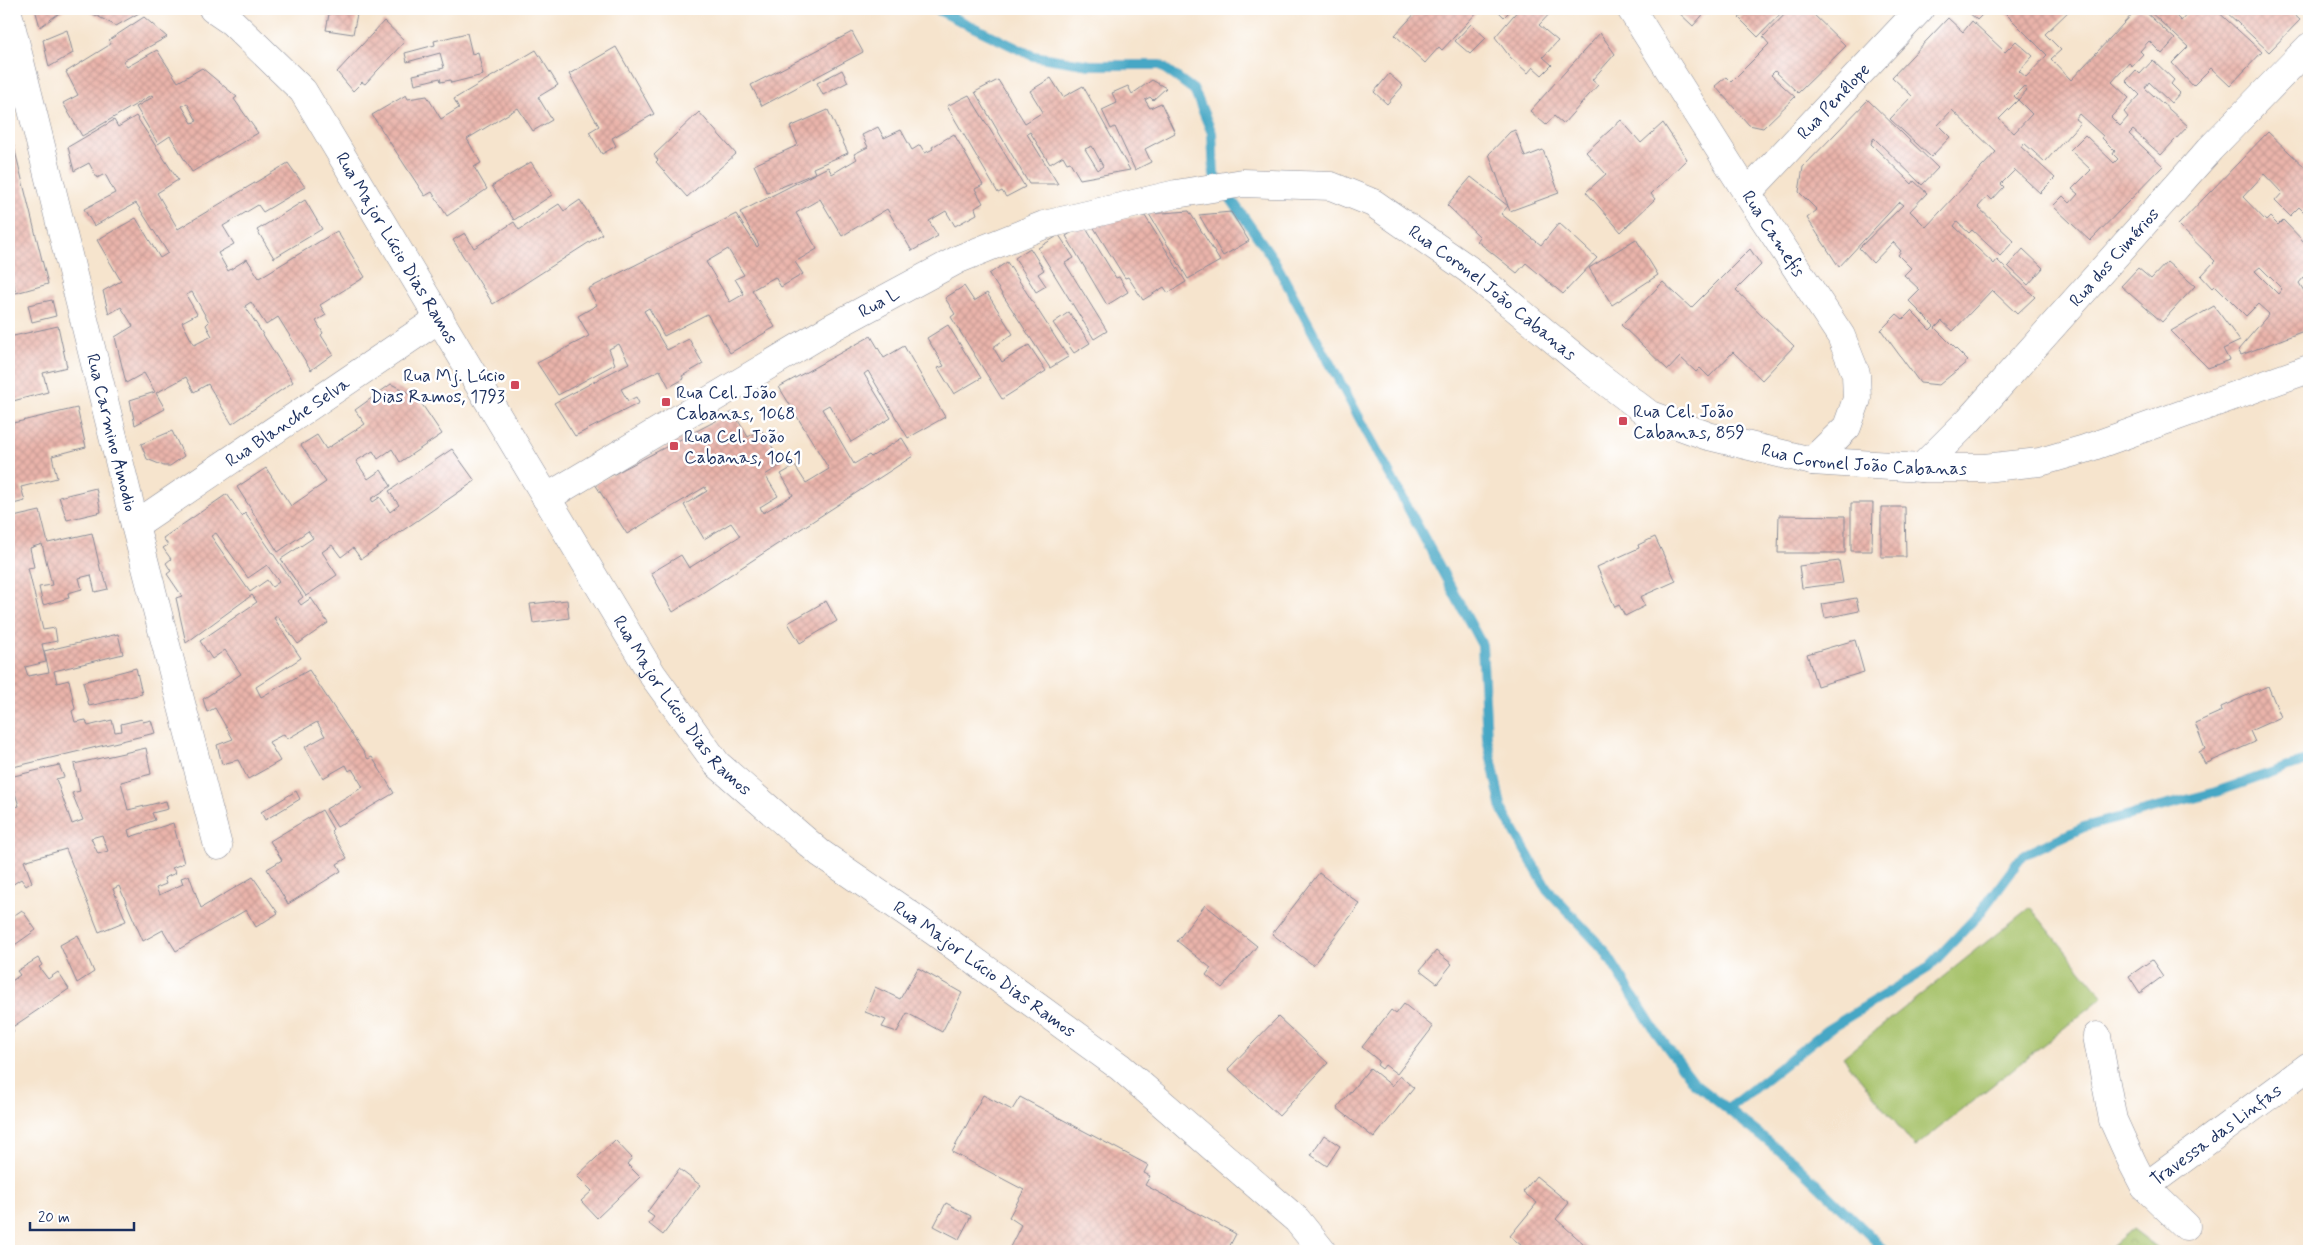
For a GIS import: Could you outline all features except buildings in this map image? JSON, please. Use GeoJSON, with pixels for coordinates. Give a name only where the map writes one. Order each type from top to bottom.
{"type":"FeatureCollection","features":[{"type":"Feature","properties":{"kind":"street","name":"Rua Major Lúcio Dias Ramos"},"geometry":{"type":"LineString","coordinates":[[214,9],[232,22],[304,90],[652,674],[717,764],[820,853],[935,932],[1120,1067],[1297,1220],[1322,1251]]}},
{"type":"Feature","properties":{"kind":"street","name":"Rua Camefis"},"geometry":{"type":"LineString","coordinates":[[1631,9],[1747,193],[1841,336],[1856,374],[1858,398],[1847,427],[1812,462]]}},
{"type":"Feature","properties":{"kind":"street","name":"Rua Penélope"},"geometry":{"type":"LineString","coordinates":[[1747,193],[1920,9]]}},
{"type":"Feature","properties":{"kind":"street","name":"Rua Carmino Amodio"},"geometry":{"type":"LineString","coordinates":[[9,17],[135,525],[218,846]]}},
{"type":"Feature","properties":{"kind":"street","name":"Rua dos Cimérios"},"geometry":{"type":"LineString","coordinates":[[1921,468],[1969,420],[2210,150],[2309,47]]}},
{"type":"Feature","properties":{"kind":"street","name":"Rua Coronel João Cabanas"},"geometry":{"type":"LineString","coordinates":[[1243,183],[1332,186],[1373,203],[1468,269],[1588,368],[1650,415],[1708,436],[1812,462],[1921,468],[1984,468],[2040,462],[2085,449],[2309,369]]}},
{"type":"Feature","properties":{"kind":"street","name":"Rua L"},"geometry":{"type":"LineString","coordinates":[[546,498],[830,328],[959,259],[1044,225],[1197,190],[1243,183]]}},
{"type":"Feature","properties":{"kind":"street","name":"Rua Blanche Selva"},"geometry":{"type":"LineString","coordinates":[[135,525],[440,318]]}},
{"type":"Feature","properties":{"kind":"street","name":"Travessa das Linfas"},"geometry":{"type":"LineString","coordinates":[[2097,1036],[2113,1120],[2145,1187],[2186,1226]]}},
{"type":"Feature","properties":{"kind":"street","name":"Travessa das Linfas"},"geometry":{"type":"LineString","coordinates":[[2145,1187],[2309,1066]]}},
{"type":"Feature","properties":{"kind":"green space"},"geometry":{"type":"Polygon","coordinates":[[[2030,907],[2103,997],[1915,1147],[1843,1057],[2030,907]]]}},
{"type":"Feature","properties":{"kind":"green space"},"geometry":{"type":"Polygon","coordinates":[[[2133,1229],[2162,1251],[2107,1251],[2133,1229]]]}},
{"type":"Feature","properties":{"kind":"waterway"},"geometry":{"type":"LineString","coordinates":[[936,9],[1033,56],[1090,65],[1160,65],[1194,90],[1212,133],[1214,175],[1274,260],[1482,645],[1487,738],[1502,810],[1547,889],[1604,950],[1656,1032],[1693,1082],[1794,1162],[1886,1251]]}},
{"type":"Feature","properties":{"kind":"waterway"},"geometry":{"type":"LineString","coordinates":[[1728,1109],[1827,1030],[1928,968],[1980,913],[2023,855],[2084,827],[2213,793],[2309,760]]}},
{"type":"Feature","properties":{"kind":"place","name":"Rua Mj. Lúcio Dias Ramos, 1793"},"geometry":{"type":"Point","coordinates":[515,385]}},
{"type":"Feature","properties":{"kind":"place","name":"Rua Cel. João Cabanas, 1068"},"geometry":{"type":"Point","coordinates":[666,402]}},
{"type":"Feature","properties":{"kind":"place","name":"Rua Cel. João Cabanas, 859"},"geometry":{"type":"Point","coordinates":[1623,421]}},
{"type":"Feature","properties":{"kind":"place","name":"Rua Cel. João Cabanas, 1061"},"geometry":{"type":"Point","coordinates":[674,446]}}]}
